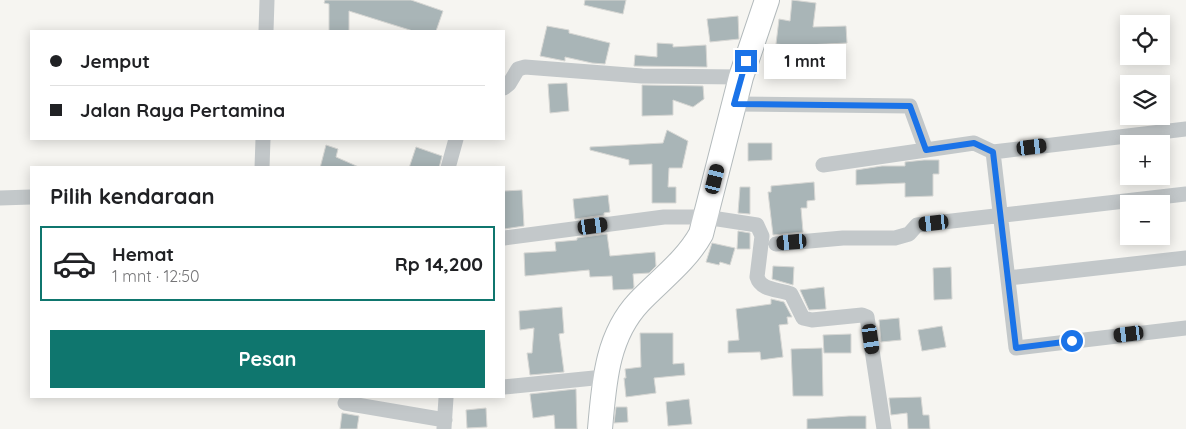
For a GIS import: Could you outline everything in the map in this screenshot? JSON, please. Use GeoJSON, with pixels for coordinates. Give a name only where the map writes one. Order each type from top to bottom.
{"type":"FeatureCollection","features":[{"type":"Feature","properties":{"kind":"main road"},"geometry":{"type":"LineString","coordinates":[[600,429],[604,377],[620,327],[637,304],[693,248],[701,234],[741,77],[767,0]]}},
{"type":"Feature","properties":{"kind":"street"},"geometry":{"type":"LineString","coordinates":[[266,0],[266,30]]}},
{"type":"Feature","properties":{"kind":"street"},"geometry":{"type":"LineString","coordinates":[[505,87],[518,69],[524,67],[588,70],[642,76],[741,77]]}},
{"type":"Feature","properties":{"kind":"street"},"geometry":{"type":"LineString","coordinates":[[734,104],[910,106],[926,150]]}},
{"type":"Feature","properties":{"kind":"street"},"geometry":{"type":"LineString","coordinates":[[823,165],[974,143],[993,152],[1186,129]]}},
{"type":"Feature","properties":{"kind":"street"},"geometry":{"type":"LineString","coordinates":[[262,166],[263,140]]}},
{"type":"Feature","properties":{"kind":"street"},"geometry":{"type":"LineString","coordinates":[[449,166],[456,140]]}},
{"type":"Feature","properties":{"kind":"street"},"geometry":{"type":"LineString","coordinates":[[993,152],[1016,348],[1186,328]]}},
{"type":"Feature","properties":{"kind":"street"},"geometry":{"type":"LineString","coordinates":[[776,244],[842,238],[895,238],[909,234],[917,225],[1186,194]]}},
{"type":"Feature","properties":{"kind":"street"},"geometry":{"type":"LineString","coordinates":[[0,198],[30,197]]}},
{"type":"Feature","properties":{"kind":"street"},"geometry":{"type":"LineString","coordinates":[[505,238],[664,217],[705,217],[757,225],[762,236],[757,277],[763,286],[791,294],[802,318],[812,320],[862,315],[867,317],[884,429]]}},
{"type":"Feature","properties":{"kind":"street"},"geometry":{"type":"LineString","coordinates":[[1008,278],[1186,258]]}},
{"type":"Feature","properties":{"kind":"street"},"geometry":{"type":"LineString","coordinates":[[505,387],[604,377]]}},
{"type":"Feature","properties":{"kind":"street"},"geometry":{"type":"LineString","coordinates":[[345,402],[445,424],[446,398]]}},
{"type":"Feature","properties":{"kind":"building"},"geometry":{"type":"Polygon","coordinates":[[[325,0],[411,0],[443,11],[436,30],[410,30],[349,11],[349,30],[329,30],[329,4],[324,3],[325,0]]]}},
{"type":"Feature","properties":{"kind":"building"},"geometry":{"type":"Polygon","coordinates":[[[585,0],[626,0],[623,14],[584,5],[585,0]]]}},
{"type":"Feature","properties":{"kind":"building"},"geometry":{"type":"Polygon","coordinates":[[[792,0],[816,3],[813,27],[846,26],[847,43],[806,45],[806,47],[776,44],[779,19],[790,21],[792,0]]]}},
{"type":"Feature","properties":{"kind":"building"},"geometry":{"type":"Polygon","coordinates":[[[738,16],[739,39],[710,42],[707,19],[738,16]]]}},
{"type":"Feature","properties":{"kind":"building"},"geometry":{"type":"Polygon","coordinates":[[[547,26],[569,30],[569,33],[610,43],[605,64],[565,57],[565,61],[540,56],[547,26]]]}},
{"type":"Feature","properties":{"kind":"building"},"geometry":{"type":"Polygon","coordinates":[[[657,43],[673,44],[673,47],[706,45],[707,67],[634,66],[635,55],[657,57],[657,43]]]}},
{"type":"Feature","properties":{"kind":"building"},"geometry":{"type":"Polygon","coordinates":[[[567,83],[569,111],[550,113],[548,84],[567,83]]]}},
{"type":"Feature","properties":{"kind":"building"},"geometry":{"type":"Polygon","coordinates":[[[642,85],[703,86],[704,99],[693,107],[673,100],[673,115],[642,116],[642,85]]]}},
{"type":"Feature","properties":{"kind":"building"},"geometry":{"type":"Polygon","coordinates":[[[667,130],[688,141],[682,168],[669,168],[668,187],[676,187],[676,203],[652,203],[652,164],[629,165],[629,160],[590,150],[590,147],[663,143],[667,130]]]}},
{"type":"Feature","properties":{"kind":"building"},"geometry":{"type":"Polygon","coordinates":[[[748,143],[772,143],[772,160],[748,161],[748,143]]]}},
{"type":"Feature","properties":{"kind":"building"},"geometry":{"type":"Polygon","coordinates":[[[326,145],[338,149],[336,157],[356,166],[321,166],[326,145]]]}},
{"type":"Feature","properties":{"kind":"building"},"geometry":{"type":"Polygon","coordinates":[[[416,147],[442,156],[440,166],[410,166],[416,147]]]}},
{"type":"Feature","properties":{"kind":"building"},"geometry":{"type":"Polygon","coordinates":[[[939,160],[939,174],[933,174],[933,196],[905,197],[905,183],[856,185],[856,170],[882,166],[905,166],[905,162],[939,160]]]}},
{"type":"Feature","properties":{"kind":"building"},"geometry":{"type":"Polygon","coordinates":[[[814,182],[815,200],[807,201],[807,208],[801,208],[803,232],[773,235],[768,192],[771,192],[771,186],[814,182]]]}},
{"type":"Feature","properties":{"kind":"building"},"geometry":{"type":"Polygon","coordinates":[[[740,187],[750,187],[750,214],[738,213],[740,187]]]}},
{"type":"Feature","properties":{"kind":"building"},"geometry":{"type":"Polygon","coordinates":[[[522,190],[524,226],[505,229],[505,191],[522,190]]]}},
{"type":"Feature","properties":{"kind":"building"},"geometry":{"type":"Polygon","coordinates":[[[608,195],[610,212],[604,213],[604,215],[575,219],[573,199],[608,195]]]}},
{"type":"Feature","properties":{"kind":"building"},"geometry":{"type":"Polygon","coordinates":[[[738,231],[750,233],[750,249],[737,249],[738,231]]]}},
{"type":"Feature","properties":{"kind":"building"},"geometry":{"type":"Polygon","coordinates":[[[607,234],[610,256],[655,252],[656,266],[649,273],[633,274],[633,289],[613,290],[612,276],[590,277],[589,270],[525,276],[524,253],[556,251],[555,242],[607,234]]]}},
{"type":"Feature","properties":{"kind":"building"},"geometry":{"type":"Polygon","coordinates":[[[712,243],[735,248],[730,265],[720,262],[719,265],[706,262],[712,243]]]}},
{"type":"Feature","properties":{"kind":"building"},"geometry":{"type":"Polygon","coordinates":[[[773,266],[794,267],[793,285],[772,279],[773,266]]]}},
{"type":"Feature","properties":{"kind":"building"},"geometry":{"type":"Polygon","coordinates":[[[951,267],[952,299],[934,300],[933,268],[951,267]]]}},
{"type":"Feature","properties":{"kind":"building"},"geometry":{"type":"Polygon","coordinates":[[[824,287],[826,309],[809,310],[800,290],[824,287]]]}},
{"type":"Feature","properties":{"kind":"building"},"geometry":{"type":"Polygon","coordinates":[[[771,299],[784,302],[792,317],[787,317],[788,324],[779,325],[783,357],[761,360],[760,352],[728,353],[728,341],[739,340],[736,309],[771,304],[771,299]]]}},
{"type":"Feature","properties":{"kind":"building"},"geometry":{"type":"Polygon","coordinates":[[[562,307],[564,333],[559,334],[564,372],[530,375],[527,353],[532,353],[534,328],[520,330],[519,311],[562,307]]]}},
{"type":"Feature","properties":{"kind":"building"},"geometry":{"type":"Polygon","coordinates":[[[899,318],[901,340],[881,342],[879,320],[899,318]]]}},
{"type":"Feature","properties":{"kind":"building"},"geometry":{"type":"Polygon","coordinates":[[[942,326],[946,347],[922,351],[918,330],[942,326]]]}},
{"type":"Feature","properties":{"kind":"building"},"geometry":{"type":"Polygon","coordinates":[[[640,333],[673,333],[673,364],[684,363],[685,375],[654,378],[656,393],[626,397],[625,369],[641,367],[640,333]]]}},
{"type":"Feature","properties":{"kind":"building"},"geometry":{"type":"Polygon","coordinates":[[[851,334],[851,353],[824,353],[823,335],[851,334]]]}},
{"type":"Feature","properties":{"kind":"building"},"geometry":{"type":"Polygon","coordinates":[[[822,348],[823,396],[793,396],[791,349],[822,348]]]}},
{"type":"Feature","properties":{"kind":"building"},"geometry":{"type":"Polygon","coordinates":[[[576,389],[577,429],[555,429],[554,415],[533,418],[530,394],[576,389]]]}},
{"type":"Feature","properties":{"kind":"building"},"geometry":{"type":"Polygon","coordinates":[[[921,397],[923,415],[929,415],[930,429],[908,429],[907,413],[891,415],[889,398],[921,397]]]}},
{"type":"Feature","properties":{"kind":"building"},"geometry":{"type":"Polygon","coordinates":[[[689,399],[692,424],[668,426],[666,402],[689,399]]]}},
{"type":"Feature","properties":{"kind":"building"},"geometry":{"type":"Polygon","coordinates":[[[616,407],[627,407],[628,422],[614,423],[616,407]]]}},
{"type":"Feature","properties":{"kind":"building"},"geometry":{"type":"Polygon","coordinates":[[[486,408],[487,427],[467,428],[466,410],[486,408]]]}},
{"type":"Feature","properties":{"kind":"building"},"geometry":{"type":"Polygon","coordinates":[[[342,413],[359,416],[357,429],[340,429],[342,413]]]}},
{"type":"Feature","properties":{"kind":"building"},"geometry":{"type":"Polygon","coordinates":[[[866,416],[866,429],[807,429],[807,419],[866,416]]]}},
{"type":"Feature","properties":{"kind":"route"},"geometry":{"type":"LineString","coordinates":[[746,61],[734,104],[910,106],[926,150],[974,143],[993,152],[1016,348],[1072,341]]}}]}
